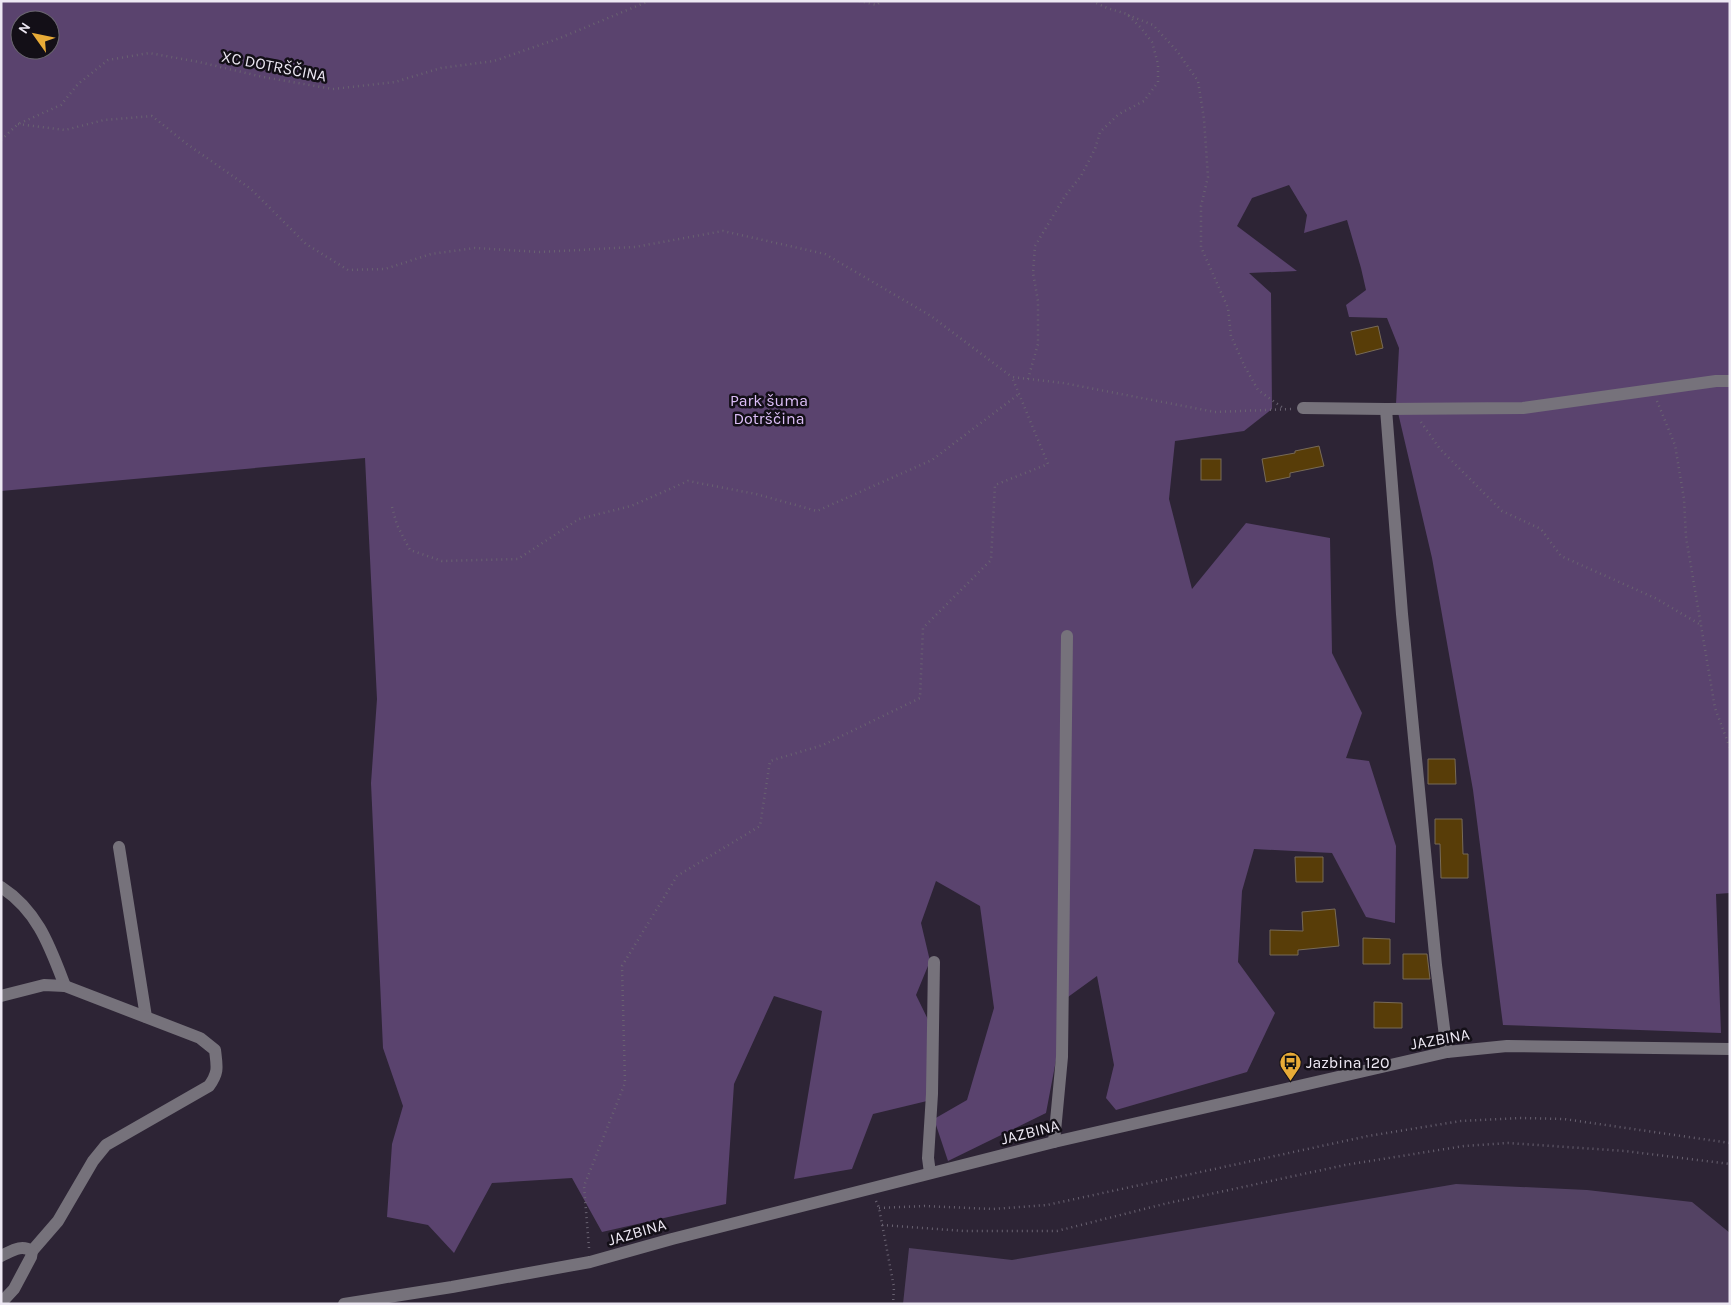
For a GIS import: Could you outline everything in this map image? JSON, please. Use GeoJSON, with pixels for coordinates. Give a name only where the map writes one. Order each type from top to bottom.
{"type":"FeatureCollection","features":[{"type":"Feature","properties":{"kind":"street"},"geometry":{"type":"LineString","coordinates":[[1303,408],[1524,408],[1716,381],[1730,381]]}},
{"type":"Feature","properties":{"kind":"street"},"geometry":{"type":"LineString","coordinates":[[1386,409],[1402,614],[1434,945],[1447,1052]]}},
{"type":"Feature","properties":{"kind":"street"},"geometry":{"type":"LineString","coordinates":[[1054,1142],[1062,1057],[1067,636]]}},
{"type":"Feature","properties":{"kind":"street"},"geometry":{"type":"LineString","coordinates":[[119,847],[146,1017]]}},
{"type":"Feature","properties":{"kind":"street"},"geometry":{"type":"LineString","coordinates":[[1,887],[16,896],[38,923],[66,986]]}},
{"type":"Feature","properties":{"kind":"street"},"geometry":{"type":"LineString","coordinates":[[930,1173],[928,1158],[932,1094],[934,962]]}},
{"type":"Feature","properties":{"kind":"street"},"geometry":{"type":"LineString","coordinates":[[1,996],[44,985],[66,986],[200,1038],[215,1050],[217,1066],[216,1076],[209,1086],[106,1146],[94,1160],[58,1221],[32,1251],[14,1288],[1,1303]]}},
{"type":"Feature","properties":{"kind":"street","name":"JAZBINA"},"geometry":{"type":"LineString","coordinates":[[344,1304],[590,1262],[672,1239],[1054,1142],[1447,1052],[1507,1046],[1730,1048]]}},
{"type":"Feature","properties":{"kind":"street"},"geometry":{"type":"LineString","coordinates":[[1,1256],[18,1248],[27,1248],[32,1251]]}},
{"type":"Feature","properties":{"kind":"path","name":"XC DOTRŠČINA"},"geometry":{"type":"LineString","coordinates":[[1,140],[18,124],[61,105],[78,84],[108,60],[149,53],[200,62],[263,77],[333,89],[395,82],[441,68],[494,61],[560,38],[649,1]]}},
{"type":"Feature","properties":{"kind":"path"},"geometry":{"type":"LineString","coordinates":[[859,1],[878,5],[881,1]]}},
{"type":"Feature","properties":{"kind":"path"},"geometry":{"type":"LineString","coordinates":[[1092,1],[1153,25],[1177,51],[1198,81],[1204,119],[1208,177],[1201,206],[1201,247],[1228,308],[1231,336],[1245,367],[1258,390],[1284,409]]}},
{"type":"Feature","properties":{"kind":"path"},"geometry":{"type":"LineString","coordinates":[[1028,379],[1038,344],[1038,301],[1033,273],[1035,246],[1065,196],[1081,176],[1095,149],[1100,132],[1119,114],[1144,101],[1158,82],[1158,64],[1152,42],[1127,14]]}},
{"type":"Feature","properties":{"kind":"path"},"geometry":{"type":"LineString","coordinates":[[18,124],[65,130],[104,120],[152,116],[187,144],[252,189],[306,244],[348,270],[385,269],[431,254],[475,248],[540,252],[635,247],[723,231],[825,254],[931,316],[1012,377],[1063,383],[1215,412],[1303,408]]}},
{"type":"Feature","properties":{"kind":"path"},"geometry":{"type":"LineString","coordinates":[[590,1262],[584,1186],[626,1083],[622,966],[677,876],[760,826],[770,761],[824,745],[920,698],[923,628],[991,560],[995,485],[1048,464],[1012,377]]}},
{"type":"Feature","properties":{"kind":"path"},"geometry":{"type":"LineString","coordinates":[[1652,390],[1675,445],[1684,499],[1686,537],[1715,708],[1730,748]]}},
{"type":"Feature","properties":{"kind":"path"},"geometry":{"type":"LineString","coordinates":[[392,507],[397,525],[410,550],[442,561],[518,559],[579,519],[631,506],[688,480],[756,494],[817,511],[932,460],[1019,394]]}},
{"type":"Feature","properties":{"kind":"path"},"geometry":{"type":"LineString","coordinates":[[1411,409],[1440,449],[1502,511],[1541,529],[1561,556],[1655,598],[1701,625]]}},
{"type":"Feature","properties":{"kind":"path"},"geometry":{"type":"LineString","coordinates":[[879,1208],[924,1206],[993,1208],[1047,1205],[1368,1136],[1461,1121],[1520,1118],[1564,1119],[1730,1143]]}},
{"type":"Feature","properties":{"kind":"path"},"geometry":{"type":"LineString","coordinates":[[882,1225],[964,1232],[1057,1231],[1164,1204],[1345,1165],[1464,1146],[1508,1143],[1625,1151],[1730,1164]]}},
{"type":"Feature","properties":{"kind":"path"},"geometry":{"type":"LineString","coordinates":[[871,1188],[879,1208],[894,1287],[893,1304]]}},
{"type":"Feature","properties":{"kind":"shaded area"},"geometry":{"type":"Polygon","coordinates":[[[1456,1184],[1587,1190],[1692,1202],[1730,1233],[1730,1304],[903,1304],[909,1248],[1012,1260],[1456,1184]]]}},
{"type":"Feature","properties":{"kind":"green space","name":"Park šuma Dotrščina"},"geometry":{"type":"Polygon","coordinates":[[[1,1],[1730,1],[1730,893],[1716,894],[1721,1033],[1503,1025],[1473,790],[1432,558],[1396,404],[1399,348],[1387,318],[1349,317],[1346,305],[1366,290],[1347,220],[1304,233],[1307,215],[1289,185],[1252,198],[1237,226],[1297,271],[1249,273],[1271,293],[1272,409],[1244,431],[1175,441],[1169,499],[1192,589],[1246,523],[1330,538],[1332,653],[1362,713],[1346,758],[1369,761],[1396,846],[1395,923],[1366,917],[1332,853],[1254,849],[1242,891],[1238,962],[1275,1013],[1247,1072],[1116,1110],[1106,1098],[1114,1065],[1097,976],[1068,997],[1046,1113],[948,1161],[934,1119],[967,1100],[994,1008],[980,906],[936,881],[921,923],[930,961],[916,995],[938,1040],[927,1101],[873,1114],[852,1169],[794,1179],[822,1011],[774,996],[734,1084],[726,1204],[602,1232],[572,1178],[492,1183],[454,1253],[428,1225],[387,1217],[392,1144],[403,1106],[383,1048],[371,783],[377,699],[365,458],[1,491],[1,1]]]}},
{"type":"Feature","properties":{"kind":"building"},"geometry":{"type":"Polygon","coordinates":[[[1378,326],[1383,348],[1356,355],[1351,332],[1378,326]]]}},
{"type":"Feature","properties":{"kind":"building"},"geometry":{"type":"Polygon","coordinates":[[[1319,446],[1324,466],[1290,473],[1290,477],[1266,482],[1262,459],[1319,446]]]}},
{"type":"Feature","properties":{"kind":"building"},"geometry":{"type":"Polygon","coordinates":[[[1201,459],[1221,459],[1221,480],[1201,480],[1201,459]]]}},
{"type":"Feature","properties":{"kind":"building"},"geometry":{"type":"Polygon","coordinates":[[[1428,759],[1455,759],[1456,784],[1428,784],[1428,759]]]}},
{"type":"Feature","properties":{"kind":"building"},"geometry":{"type":"Polygon","coordinates":[[[1435,819],[1462,819],[1463,854],[1468,854],[1468,878],[1441,878],[1440,844],[1435,844],[1435,819]]]}},
{"type":"Feature","properties":{"kind":"building"},"geometry":{"type":"Polygon","coordinates":[[[1295,857],[1323,857],[1323,882],[1296,882],[1295,857]]]}},
{"type":"Feature","properties":{"kind":"building"},"geometry":{"type":"Polygon","coordinates":[[[1335,909],[1339,946],[1298,950],[1298,955],[1270,955],[1270,930],[1303,931],[1302,912],[1335,909]]]}},
{"type":"Feature","properties":{"kind":"building"},"geometry":{"type":"Polygon","coordinates":[[[1363,938],[1390,939],[1390,964],[1363,964],[1363,938]]]}},
{"type":"Feature","properties":{"kind":"building"},"geometry":{"type":"Polygon","coordinates":[[[1403,954],[1427,954],[1430,979],[1403,979],[1403,954]]]}},
{"type":"Feature","properties":{"kind":"building"},"geometry":{"type":"Polygon","coordinates":[[[1374,1002],[1402,1003],[1402,1028],[1374,1028],[1374,1002]]]}},
{"type":"Feature","properties":{"kind":"place","name":"Jazbina 120"},"geometry":{"type":"Point","coordinates":[1290,1081]}}]}
